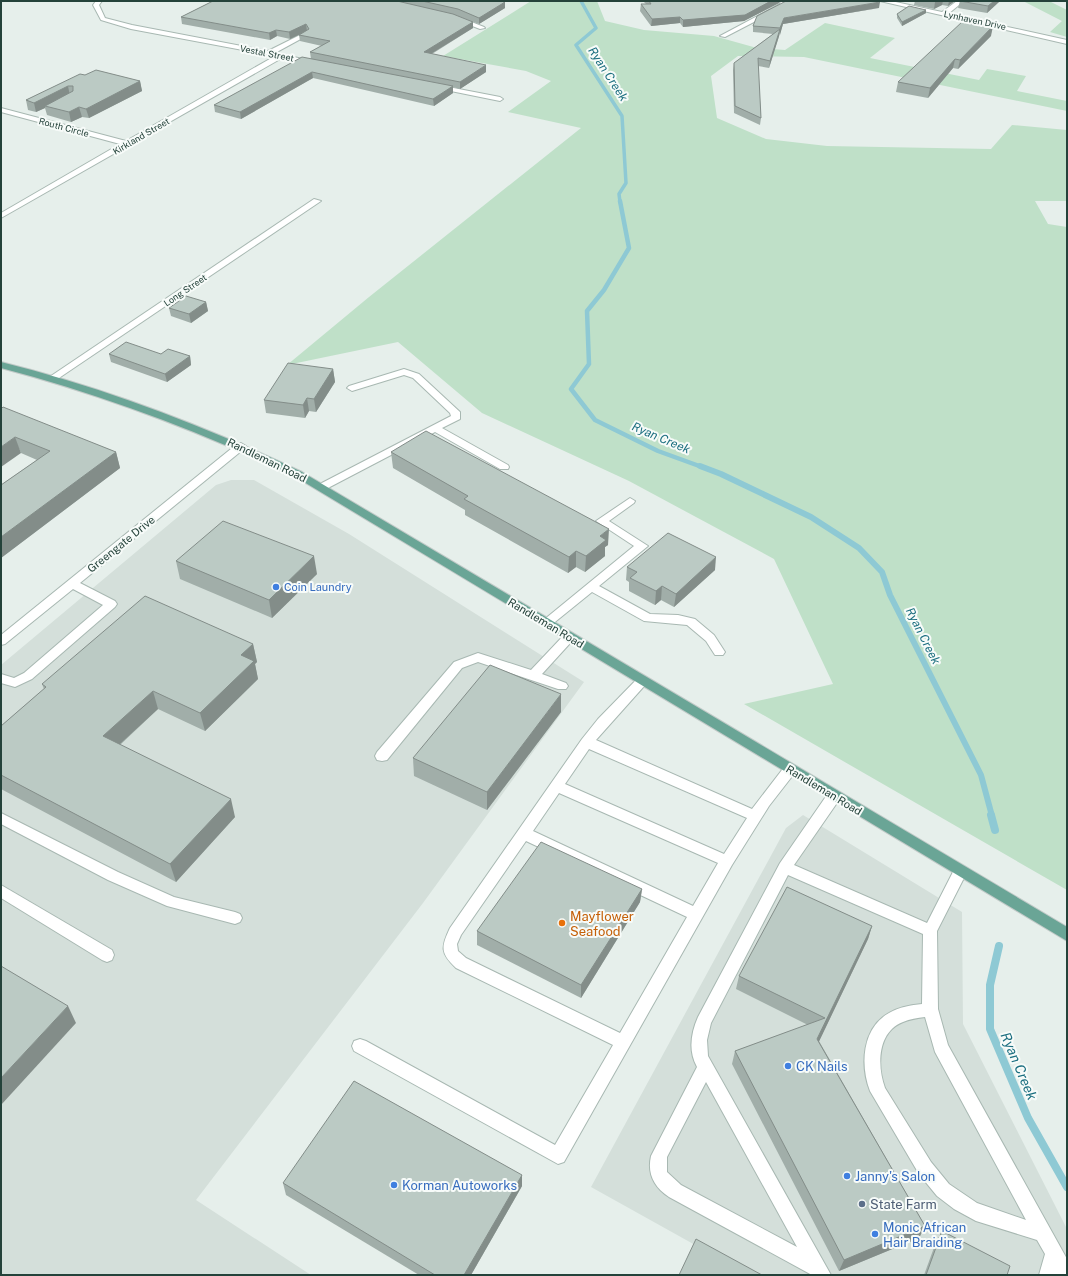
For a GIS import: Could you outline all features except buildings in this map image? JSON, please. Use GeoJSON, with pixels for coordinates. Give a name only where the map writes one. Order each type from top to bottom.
{"type":"FeatureCollection","features":[{"type":"Feature","properties":{"kind":"main road","name":"Randleman Road"},"geometry":{"type":"LineString","coordinates":[[1,366],[53,378],[196,427],[241,446],[298,474],[1067,935]]}},
{"type":"Feature","properties":{"kind":"street","name":"Vestal Street"},"geometry":{"type":"LineString","coordinates":[[99,1],[96,6],[103,19],[131,27],[319,64]]}},
{"type":"Feature","properties":{"kind":"street"},"geometry":{"type":"LineString","coordinates":[[723,36],[783,5],[784,1]]}},
{"type":"Feature","properties":{"kind":"street","name":"Lynhaven Drive"},"geometry":{"type":"LineString","coordinates":[[883,1],[1067,42]]}},
{"type":"Feature","properties":{"kind":"street"},"geometry":{"type":"LineString","coordinates":[[944,14],[961,1]]}},
{"type":"Feature","properties":{"kind":"street"},"geometry":{"type":"LineString","coordinates":[[450,16],[482,28]]}},
{"type":"Feature","properties":{"kind":"street"},"geometry":{"type":"LineString","coordinates":[[268,54],[306,34]]}},
{"type":"Feature","properties":{"kind":"street","name":"Kirkland Street"},"geometry":{"type":"LineString","coordinates":[[1,216],[280,56]]}},
{"type":"Feature","properties":{"kind":"street"},"geometry":{"type":"LineString","coordinates":[[429,85],[500,99]]}},
{"type":"Feature","properties":{"kind":"street","name":"Routh Circle"},"geometry":{"type":"LineString","coordinates":[[1,110],[127,144]]}},
{"type":"Feature","properties":{"kind":"street"},"geometry":{"type":"LineString","coordinates":[[32,118],[45,112]]}},
{"type":"Feature","properties":{"kind":"street","name":"Long Street"},"geometry":{"type":"LineString","coordinates":[[53,378],[317,201]]}},
{"type":"Feature","properties":{"kind":"street"},"geometry":{"type":"LineString","coordinates":[[322,487],[456,417],[456,412],[416,376],[404,372],[352,388]]}},
{"type":"Feature","properties":{"kind":"street"},"geometry":{"type":"LineString","coordinates":[[435,428],[504,467]]}},
{"type":"Feature","properties":{"kind":"street","name":"Greengate Drive"},"geometry":{"type":"LineString","coordinates":[[1,641],[241,446]]}},
{"type":"Feature","properties":{"kind":"street"},"geometry":{"type":"LineString","coordinates":[[546,623],[642,546],[601,521],[630,501]]}},
{"type":"Feature","properties":{"kind":"street"},"geometry":{"type":"LineString","coordinates":[[1,678],[15,684],[28,676],[111,604],[71,583]]}},
{"type":"Feature","properties":{"kind":"street"},"geometry":{"type":"LineString","coordinates":[[592,587],[648,618],[678,619],[691,622],[710,638],[719,652]]}},
{"type":"Feature","properties":{"kind":"street"},"geometry":{"type":"LineString","coordinates":[[533,675],[569,636]]}},
{"type":"Feature","properties":{"kind":"street"},"geometry":{"type":"LineString","coordinates":[[382,756],[458,665],[478,657],[562,686]]}},
{"type":"Feature","properties":{"kind":"street"},"geometry":{"type":"LineString","coordinates":[[623,1042],[461,963],[451,954],[450,944],[456,932],[588,742],[603,722],[642,681]]}},
{"type":"Feature","properties":{"kind":"street"},"geometry":{"type":"LineString","coordinates":[[588,742],[755,816]]}},
{"type":"Feature","properties":{"kind":"street"},"geometry":{"type":"LineString","coordinates":[[360,1046],[558,1156],[695,914],[755,816],[790,770]]}},
{"type":"Feature","properties":{"kind":"street"},"geometry":{"type":"LineString","coordinates":[[556,786],[727,861]]}},
{"type":"Feature","properties":{"kind":"street"},"geometry":{"type":"LineString","coordinates":[[820,1272],[700,1057],[699,1040],[704,1022],[785,867],[834,796]]}},
{"type":"Feature","properties":{"kind":"street"},"geometry":{"type":"LineString","coordinates":[[1,818],[113,876],[172,902],[235,918]]}},
{"type":"Feature","properties":{"kind":"street"},"geometry":{"type":"LineString","coordinates":[[524,834],[695,914]]}},
{"type":"Feature","properties":{"kind":"street"},"geometry":{"type":"LineString","coordinates":[[785,867],[930,931]]}},
{"type":"Feature","properties":{"kind":"street"},"geometry":{"type":"LineString","coordinates":[[960,872],[930,931],[930,1009],[941,1047],[1066,1275]]}},
{"type":"Feature","properties":{"kind":"street"},"geometry":{"type":"LineString","coordinates":[[1,891],[107,955]]}},
{"type":"Feature","properties":{"kind":"street"},"geometry":{"type":"LineString","coordinates":[[930,1009],[902,1014],[889,1021],[880,1030],[874,1046],[871,1065],[876,1086],[934,1182],[949,1196],[968,1208],[990,1218],[1043,1233]]}},
{"type":"Feature","properties":{"kind":"street"},"geometry":{"type":"LineString","coordinates":[[706,1067],[660,1156],[657,1166],[658,1175],[665,1185],[675,1191],[820,1272]]}},
{"type":"Feature","properties":{"kind":"street"},"geometry":{"type":"LineString","coordinates":[[1048,1275],[1054,1253]]}},
{"type":"Feature","properties":{"kind":"shaded area"},"geometry":{"type":"Polygon","coordinates":[[[231,480],[254,480],[349,534],[584,682],[423,903],[196,1200],[311,1275],[1,1275],[1,665],[216,485],[231,480]]]}},
{"type":"Feature","properties":{"kind":"shaded area"},"geometry":{"type":"Polygon","coordinates":[[[803,815],[962,912],[963,1024],[1067,1229],[1067,1275],[749,1275],[591,1187],[786,828],[803,815]]]}},
{"type":"Feature","properties":{"kind":"green space"},"geometry":{"type":"Polygon","coordinates":[[[531,1],[597,1],[605,21],[644,30],[714,36],[757,48],[785,50],[825,23],[895,38],[870,58],[979,80],[987,69],[1026,76],[1017,91],[1067,101],[1067,111],[804,57],[738,56],[711,76],[717,118],[766,139],[827,146],[991,149],[1012,125],[1067,130],[1067,201],[1035,201],[1048,224],[1067,227],[1067,890],[744,704],[833,684],[774,559],[629,481],[482,413],[398,342],[287,365],[369,297],[581,128],[508,112],[551,81],[526,71],[443,56],[531,1]]]}},
{"type":"Feature","properties":{"kind":"green space"},"geometry":{"type":"Polygon","coordinates":[[[1023,1],[1049,1],[1067,10],[1067,37],[1050,32],[1062,21],[1023,1]]]}},
{"type":"Feature","properties":{"kind":"waterway","name":"Ryan Creek"},"geometry":{"type":"LineString","coordinates":[[581,1],[596,28],[576,45],[622,116],[626,183],[619,194],[620,202]]}},
{"type":"Feature","properties":{"kind":"waterway","name":"Ryan Creek"},"geometry":{"type":"LineString","coordinates":[[620,201],[629,248],[604,290],[587,311],[589,364],[571,389],[595,420],[658,451],[702,467]]}},
{"type":"Feature","properties":{"kind":"waterway","name":"Ryan Creek"},"geometry":{"type":"LineString","coordinates":[[700,466],[721,474],[811,517],[859,548],[882,572],[890,595],[981,775],[992,816]]}},
{"type":"Feature","properties":{"kind":"waterway","name":"Ryan Creek"},"geometry":{"type":"LineString","coordinates":[[991,815],[995,830]]}},
{"type":"Feature","properties":{"kind":"waterway","name":"Ryan Creek"},"geometry":{"type":"LineString","coordinates":[[999,946],[990,985],[990,1029],[1028,1118],[1067,1187]]}},
{"type":"Feature","properties":{"kind":"place","name":"Coin Laundry"},"geometry":{"type":"Point","coordinates":[276,587]}},
{"type":"Feature","properties":{"kind":"place","name":"Mayflower Seafood"},"geometry":{"type":"Point","coordinates":[562,923]}},
{"type":"Feature","properties":{"kind":"place","name":"CK Nails"},"geometry":{"type":"Point","coordinates":[788,1066]}},
{"type":"Feature","properties":{"kind":"place","name":"Janny's Salon"},"geometry":{"type":"Point","coordinates":[847,1176]}},
{"type":"Feature","properties":{"kind":"place","name":"Korman Autoworks"},"geometry":{"type":"Point","coordinates":[394,1185]}},
{"type":"Feature","properties":{"kind":"place","name":"State Farm"},"geometry":{"type":"Point","coordinates":[862,1204]}},
{"type":"Feature","properties":{"kind":"place","name":"Monic African Hair Braiding"},"geometry":{"type":"Point","coordinates":[875,1234]}}]}
